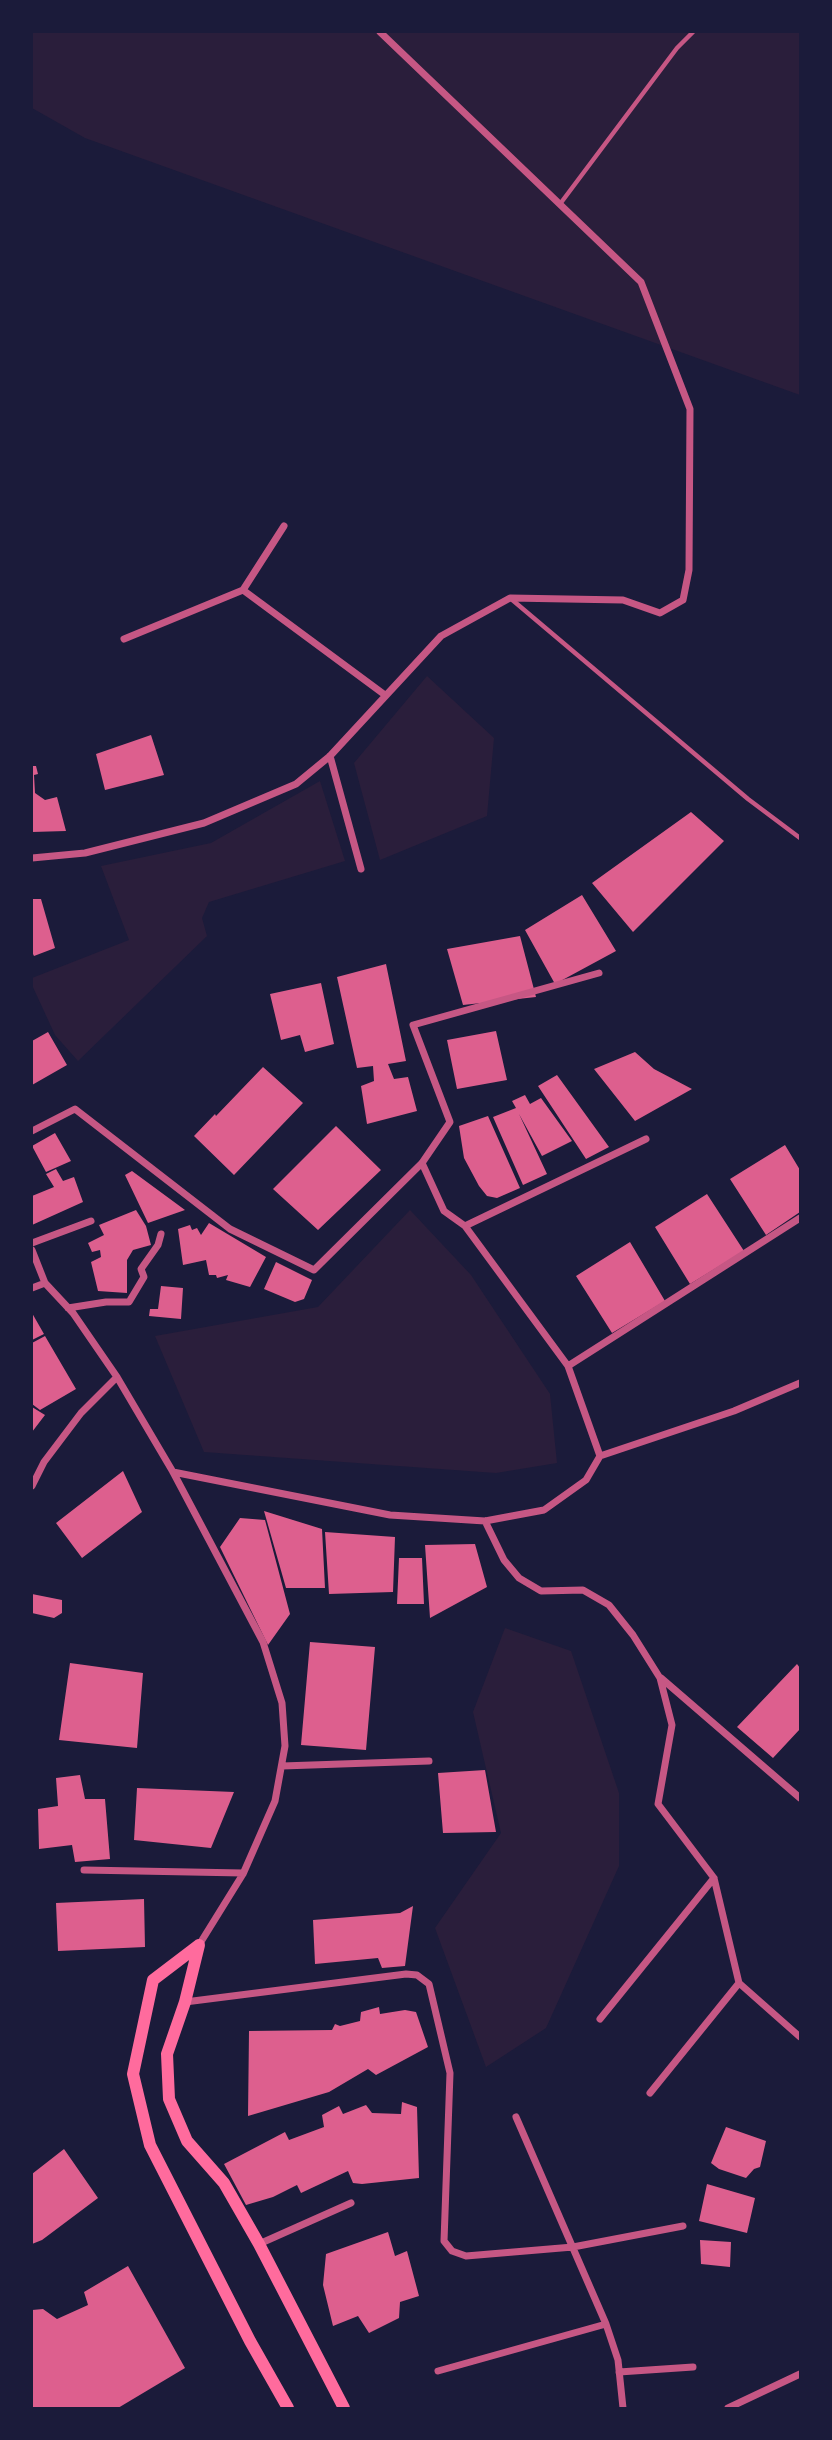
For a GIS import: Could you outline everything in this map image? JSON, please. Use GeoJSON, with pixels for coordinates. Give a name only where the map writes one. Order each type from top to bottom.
{"type":"FeatureCollection","features":[{"type":"Feature","properties":{"kind":"main road"},"geometry":{"type":"LineString","coordinates":[[199,1945],[185,2001],[167,2054],[169,2099],[187,2141],[224,2183],[259,2244],[344,2409]]}},
{"type":"Feature","properties":{"kind":"main road"},"geometry":{"type":"LineString","coordinates":[[199,1945],[153,1980],[133,2074],[150,2144],[250,2341],[288,2409]]}},
{"type":"Feature","properties":{"kind":"street"},"geometry":{"type":"LineString","coordinates":[[32,858],[85,853],[204,823],[296,784],[330,756],[441,636],[510,598],[623,600],[660,613],[683,600],[689,570],[690,409],[640,282],[380,32]]}},
{"type":"Feature","properties":{"kind":"street"},"geometry":{"type":"LineString","coordinates":[[124,639],[243,590],[284,526]]}},
{"type":"Feature","properties":{"kind":"street"},"geometry":{"type":"LineString","coordinates":[[243,590],[385,695]]}},
{"type":"Feature","properties":{"kind":"street"},"geometry":{"type":"LineString","coordinates":[[330,756],[361,869]]}},
{"type":"Feature","properties":{"kind":"street"},"geometry":{"type":"LineString","coordinates":[[32,1131],[75,1109],[230,1229],[314,1270],[422,1163],[450,1122],[413,1025],[599,973]]}},
{"type":"Feature","properties":{"kind":"street"},"geometry":{"type":"LineString","coordinates":[[465,1226],[646,1139]]}},
{"type":"Feature","properties":{"kind":"street"},"geometry":{"type":"LineString","coordinates":[[422,1163],[444,1211],[465,1226],[568,1366],[600,1456]]}},
{"type":"Feature","properties":{"kind":"street"},"geometry":{"type":"LineString","coordinates":[[568,1366],[800,1218]]}},
{"type":"Feature","properties":{"kind":"street"},"geometry":{"type":"LineString","coordinates":[[32,1243],[92,1221]]}},
{"type":"Feature","properties":{"kind":"street"},"geometry":{"type":"LineString","coordinates":[[68,1308],[106,1302],[129,1302],[144,1277],[142,1269],[158,1245],[161,1234]]}},
{"type":"Feature","properties":{"kind":"street"},"geometry":{"type":"LineString","coordinates":[[32,1250],[45,1283],[68,1308],[117,1377],[173,1472],[262,1642],[282,1703],[285,1746],[275,1801],[243,1873],[199,1945]]}},
{"type":"Feature","properties":{"kind":"street"},"geometry":{"type":"LineString","coordinates":[[32,1288],[45,1283]]}},
{"type":"Feature","properties":{"kind":"street"},"geometry":{"type":"LineString","coordinates":[[32,1486],[44,1462],[80,1413],[117,1377]]}},
{"type":"Feature","properties":{"kind":"street"},"geometry":{"type":"LineString","coordinates":[[173,1472],[390,1515],[485,1521],[544,1510],[586,1480],[600,1456],[734,1411],[800,1383]]}},
{"type":"Feature","properties":{"kind":"street"},"geometry":{"type":"LineString","coordinates":[[789,1389],[800,1394]]}},
{"type":"Feature","properties":{"kind":"street"},"geometry":{"type":"LineString","coordinates":[[485,1521],[504,1560],[519,1578],[541,1591],[583,1590],[609,1605],[633,1635],[660,1678],[800,1798]]}},
{"type":"Feature","properties":{"kind":"street"},"geometry":{"type":"LineString","coordinates":[[660,1678],[671,1725],[658,1804],[714,1878],[739,1983],[800,2037]]}},
{"type":"Feature","properties":{"kind":"street"},"geometry":{"type":"LineString","coordinates":[[282,1766],[429,1761]]}},
{"type":"Feature","properties":{"kind":"street"},"geometry":{"type":"LineString","coordinates":[[84,1870],[243,1873]]}},
{"type":"Feature","properties":{"kind":"street"},"geometry":{"type":"LineString","coordinates":[[600,2019],[714,1878]]}},
{"type":"Feature","properties":{"kind":"street"},"geometry":{"type":"LineString","coordinates":[[185,2001],[406,1974],[417,1975],[429,1984],[450,2073],[444,2241],[452,2251],[466,2256],[573,2247],[683,2226]]}},
{"type":"Feature","properties":{"kind":"street"},"geometry":{"type":"LineString","coordinates":[[650,2093],[739,1983]]}},
{"type":"Feature","properties":{"kind":"street"},"geometry":{"type":"LineString","coordinates":[[516,2117],[606,2324],[618,2360],[622,2409]]}},
{"type":"Feature","properties":{"kind":"street"},"geometry":{"type":"LineString","coordinates":[[259,2244],[351,2203]]}},
{"type":"Feature","properties":{"kind":"street"},"geometry":{"type":"LineString","coordinates":[[438,2371],[606,2324]]}},
{"type":"Feature","properties":{"kind":"street"},"geometry":{"type":"LineString","coordinates":[[619,2372],[693,2367]]}},
{"type":"Feature","properties":{"kind":"street"},"geometry":{"type":"LineString","coordinates":[[728,2409],[800,2374]]}},
{"type":"Feature","properties":{"kind":"lane"},"geometry":{"type":"LineString","coordinates":[[560,204],[677,48],[693,32]]}},
{"type":"Feature","properties":{"kind":"lane"},"geometry":{"type":"LineString","coordinates":[[510,598],[748,799],[800,838]]}},
{"type":"Feature","properties":{"kind":"shaded area"},"geometry":{"type":"Polygon","coordinates":[[[32,32],[800,32],[800,395],[85,138],[32,108],[32,32]]]}},
{"type":"Feature","properties":{"kind":"shaded area"},"geometry":{"type":"Polygon","coordinates":[[[427,676],[494,738],[487,816],[380,860],[354,763],[427,676]]]}},
{"type":"Feature","properties":{"kind":"shaded area"},"geometry":{"type":"Polygon","coordinates":[[[320,781],[345,861],[209,902],[202,918],[207,936],[78,1061],[55,1035],[32,985],[32,978],[129,940],[101,866],[211,843],[320,781]]]}},
{"type":"Feature","properties":{"kind":"shaded area"},"geometry":{"type":"Polygon","coordinates":[[[410,1210],[471,1275],[550,1394],[557,1463],[496,1473],[204,1452],[155,1336],[318,1307],[410,1210]]]}},
{"type":"Feature","properties":{"kind":"shaded area"},"geometry":{"type":"Polygon","coordinates":[[[505,1628],[571,1651],[619,1793],[619,1866],[546,2028],[486,2067],[435,1928],[501,1833],[473,1712],[505,1628]]]}},
{"type":"Feature","properties":{"kind":"building"},"geometry":{"type":"Polygon","coordinates":[[[151,735],[164,775],[105,790],[96,754],[151,735]]]}},
{"type":"Feature","properties":{"kind":"building"},"geometry":{"type":"Polygon","coordinates":[[[32,766],[36,766],[38,774],[34,775],[35,793],[45,800],[57,797],[66,831],[32,832],[32,766]]]}},
{"type":"Feature","properties":{"kind":"building"},"geometry":{"type":"Polygon","coordinates":[[[691,812],[724,841],[633,932],[592,883],[691,812]]]}},
{"type":"Feature","properties":{"kind":"building"},"geometry":{"type":"Polygon","coordinates":[[[582,895],[616,951],[555,984],[525,930],[582,895]]]}},
{"type":"Feature","properties":{"kind":"building"},"geometry":{"type":"Polygon","coordinates":[[[32,899],[41,899],[55,948],[34,956],[32,952],[32,899]]]}},
{"type":"Feature","properties":{"kind":"building"},"geometry":{"type":"Polygon","coordinates":[[[520,936],[536,997],[463,1005],[447,949],[520,936]]]}},
{"type":"Feature","properties":{"kind":"building"},"geometry":{"type":"Polygon","coordinates":[[[386,964],[406,1061],[388,1064],[394,1079],[408,1077],[417,1111],[367,1124],[361,1086],[374,1081],[373,1066],[357,1068],[337,977],[386,964]]]}},
{"type":"Feature","properties":{"kind":"building"},"geometry":{"type":"Polygon","coordinates":[[[321,983],[334,1044],[305,1052],[300,1035],[281,1040],[270,994],[321,983]]]}},
{"type":"Feature","properties":{"kind":"building"},"geometry":{"type":"Polygon","coordinates":[[[496,1031],[507,1080],[457,1089],[447,1040],[496,1031]]]}},
{"type":"Feature","properties":{"kind":"building"},"geometry":{"type":"Polygon","coordinates":[[[48,1032],[67,1065],[32,1085],[32,1041],[48,1032]]]}},
{"type":"Feature","properties":{"kind":"building"},"geometry":{"type":"Polygon","coordinates":[[[635,1052],[654,1069],[692,1089],[635,1121],[594,1069],[635,1052]]]}},
{"type":"Feature","properties":{"kind":"building"},"geometry":{"type":"Polygon","coordinates":[[[263,1067],[303,1103],[234,1175],[194,1136],[263,1067]]]}},
{"type":"Feature","properties":{"kind":"building"},"geometry":{"type":"Polygon","coordinates":[[[557,1075],[609,1147],[586,1159],[538,1086],[557,1075]]]}},
{"type":"Feature","properties":{"kind":"building"},"geometry":{"type":"Polygon","coordinates":[[[525,1095],[530,1104],[541,1098],[572,1141],[542,1156],[519,1114],[547,1174],[523,1185],[493,1117],[516,1108],[512,1101],[525,1095]]]}},
{"type":"Feature","properties":{"kind":"building"},"geometry":{"type":"Polygon","coordinates":[[[488,1116],[520,1188],[497,1198],[487,1196],[464,1158],[459,1126],[488,1116]]]}},
{"type":"Feature","properties":{"kind":"building"},"geometry":{"type":"Polygon","coordinates":[[[336,1126],[381,1170],[318,1230],[273,1189],[336,1126]]]}},
{"type":"Feature","properties":{"kind":"building"},"geometry":{"type":"Polygon","coordinates":[[[55,1133],[71,1161],[46,1172],[32,1146],[55,1133]]]}},
{"type":"Feature","properties":{"kind":"building"},"geometry":{"type":"Polygon","coordinates":[[[785,1145],[800,1170],[800,1212],[766,1235],[730,1179],[785,1145]]]}},
{"type":"Feature","properties":{"kind":"building"},"geometry":{"type":"Polygon","coordinates":[[[56,1169],[63,1181],[74,1177],[83,1202],[32,1225],[32,1196],[54,1187],[46,1174],[56,1169]]]}},
{"type":"Feature","properties":{"kind":"building"},"geometry":{"type":"Polygon","coordinates":[[[132,1171],[185,1210],[148,1223],[125,1175],[132,1171]]]}},
{"type":"Feature","properties":{"kind":"building"},"geometry":{"type":"Polygon","coordinates":[[[707,1194],[744,1251],[690,1284],[655,1227],[707,1194]]]}},
{"type":"Feature","properties":{"kind":"building"},"geometry":{"type":"Polygon","coordinates":[[[136,1210],[146,1226],[151,1245],[133,1250],[127,1260],[127,1293],[98,1291],[91,1262],[101,1257],[100,1250],[92,1252],[88,1243],[104,1235],[99,1225],[136,1210]]]}},
{"type":"Feature","properties":{"kind":"building"},"geometry":{"type":"Polygon","coordinates":[[[209,1223],[266,1257],[250,1287],[226,1280],[228,1275],[217,1278],[216,1275],[209,1275],[206,1260],[183,1265],[178,1229],[190,1225],[192,1230],[197,1228],[201,1235],[209,1223]]]}},
{"type":"Feature","properties":{"kind":"building"},"geometry":{"type":"Polygon","coordinates":[[[630,1242],[665,1301],[612,1333],[576,1276],[630,1242]]]}},
{"type":"Feature","properties":{"kind":"building"},"geometry":{"type":"Polygon","coordinates":[[[276,1262],[312,1280],[304,1299],[295,1302],[264,1289],[276,1262]]]}},
{"type":"Feature","properties":{"kind":"building"},"geometry":{"type":"Polygon","coordinates":[[[161,1286],[183,1288],[181,1319],[149,1316],[150,1309],[158,1309],[161,1286]]]}},
{"type":"Feature","properties":{"kind":"building"},"geometry":{"type":"Polygon","coordinates":[[[32,1313],[44,1334],[32,1340],[32,1313]]]}},
{"type":"Feature","properties":{"kind":"building"},"geometry":{"type":"Polygon","coordinates":[[[45,1336],[76,1389],[40,1410],[32,1404],[32,1343],[45,1336]]]}},
{"type":"Feature","properties":{"kind":"building"},"geometry":{"type":"Polygon","coordinates":[[[32,1407],[45,1415],[32,1432],[32,1407]]]}},
{"type":"Feature","properties":{"kind":"building"},"geometry":{"type":"Polygon","coordinates":[[[123,1471],[142,1512],[82,1558],[56,1523],[123,1471]]]}},
{"type":"Feature","properties":{"kind":"building"},"geometry":{"type":"Polygon","coordinates":[[[264,1511],[322,1529],[325,1588],[286,1588],[264,1511]]]}},
{"type":"Feature","properties":{"kind":"building"},"geometry":{"type":"Polygon","coordinates":[[[240,1518],[265,1520],[290,1614],[268,1645],[220,1547],[240,1518]]]}},
{"type":"Feature","properties":{"kind":"building"},"geometry":{"type":"Polygon","coordinates":[[[325,1532],[395,1537],[393,1592],[329,1594],[325,1532]]]}},
{"type":"Feature","properties":{"kind":"building"},"geometry":{"type":"Polygon","coordinates":[[[475,1544],[487,1587],[430,1618],[425,1545],[475,1544]]]}},
{"type":"Feature","properties":{"kind":"building"},"geometry":{"type":"Polygon","coordinates":[[[399,1558],[422,1558],[424,1604],[397,1604],[399,1558]]]}},
{"type":"Feature","properties":{"kind":"building"},"geometry":{"type":"Polygon","coordinates":[[[32,1594],[62,1600],[62,1613],[54,1618],[32,1613],[32,1594]]]}},
{"type":"Feature","properties":{"kind":"building"},"geometry":{"type":"Polygon","coordinates":[[[310,1642],[375,1647],[366,1750],[301,1745],[310,1642]]]}},
{"type":"Feature","properties":{"kind":"building"},"geometry":{"type":"Polygon","coordinates":[[[70,1663],[143,1673],[137,1748],[59,1740],[70,1663]]]}},
{"type":"Feature","properties":{"kind":"building"},"geometry":{"type":"Polygon","coordinates":[[[797,1664],[800,1668],[800,1729],[773,1758],[737,1727],[797,1664]]]}},
{"type":"Feature","properties":{"kind":"building"},"geometry":{"type":"Polygon","coordinates":[[[485,1770],[496,1832],[443,1833],[438,1773],[485,1770]]]}},
{"type":"Feature","properties":{"kind":"building"},"geometry":{"type":"Polygon","coordinates":[[[80,1775],[85,1799],[105,1799],[110,1859],[75,1862],[72,1845],[39,1849],[38,1809],[58,1806],[56,1778],[80,1775]]]}},
{"type":"Feature","properties":{"kind":"building"},"geometry":{"type":"Polygon","coordinates":[[[137,1788],[234,1792],[211,1848],[134,1840],[137,1788]]]}},
{"type":"Feature","properties":{"kind":"building"},"geometry":{"type":"Polygon","coordinates":[[[144,1899],[145,1947],[58,1951],[56,1903],[144,1899]]]}},
{"type":"Feature","properties":{"kind":"building"},"geometry":{"type":"Polygon","coordinates":[[[413,1906],[405,1966],[382,1968],[378,1958],[315,1964],[313,1920],[400,1913],[413,1906]]]}},
{"type":"Feature","properties":{"kind":"building"},"geometry":{"type":"Polygon","coordinates":[[[379,2007],[380,2014],[405,2010],[416,2012],[428,2047],[376,2075],[368,2069],[329,2092],[248,2116],[249,2031],[332,2030],[335,2024],[340,2026],[360,2021],[361,2012],[379,2007]]]}},
{"type":"Feature","properties":{"kind":"building"},"geometry":{"type":"Polygon","coordinates":[[[402,2102],[417,2107],[419,2178],[362,2184],[353,2183],[348,2171],[301,2193],[297,2185],[273,2197],[246,2205],[224,2164],[285,2132],[289,2140],[324,2127],[322,2115],[339,2106],[343,2114],[366,2105],[372,2113],[401,2114],[402,2102]]]}},
{"type":"Feature","properties":{"kind":"building"},"geometry":{"type":"Polygon","coordinates":[[[726,2127],[766,2141],[760,2167],[754,2169],[746,2178],[719,2169],[711,2163],[726,2127]]]}},
{"type":"Feature","properties":{"kind":"building"},"geometry":{"type":"Polygon","coordinates":[[[64,2149],[98,2198],[42,2240],[32,2244],[32,2174],[64,2149]]]}},
{"type":"Feature","properties":{"kind":"building"},"geometry":{"type":"Polygon","coordinates":[[[707,2184],[755,2198],[747,2233],[699,2221],[707,2184]]]}},
{"type":"Feature","properties":{"kind":"building"},"geometry":{"type":"Polygon","coordinates":[[[388,2232],[395,2256],[407,2251],[419,2296],[400,2302],[399,2318],[369,2333],[358,2316],[333,2326],[323,2285],[326,2254],[388,2232]]]}},
{"type":"Feature","properties":{"kind":"building"},"geometry":{"type":"Polygon","coordinates":[[[700,2240],[731,2242],[730,2267],[701,2264],[700,2240]]]}},
{"type":"Feature","properties":{"kind":"building"},"geometry":{"type":"Polygon","coordinates":[[[128,2266],[185,2368],[118,2408],[32,2408],[32,2310],[43,2309],[57,2319],[88,2305],[84,2292],[128,2266]]]}}]}
